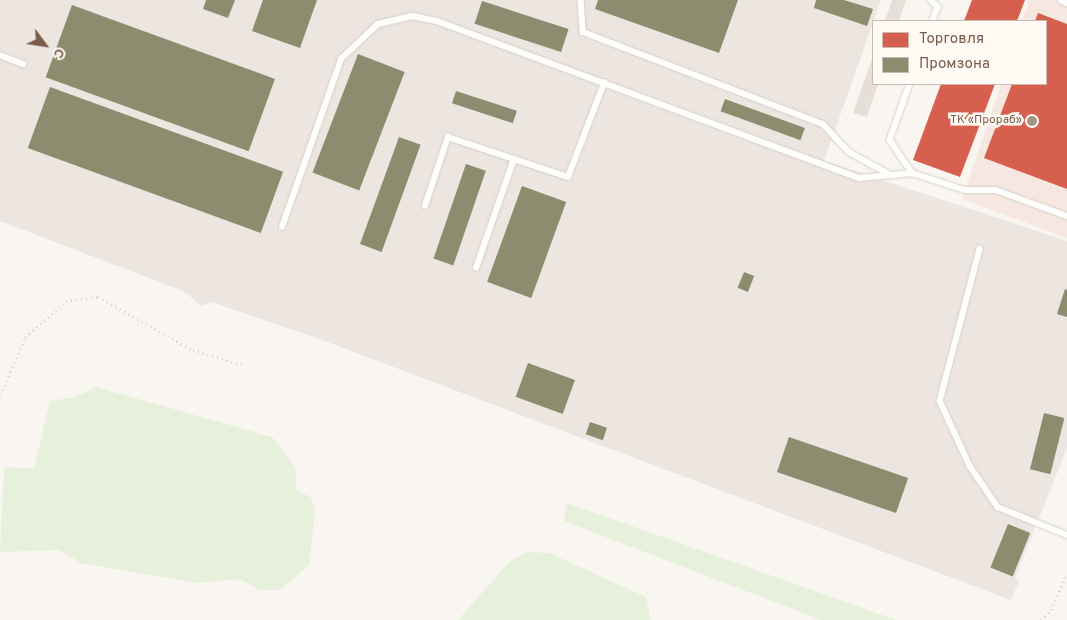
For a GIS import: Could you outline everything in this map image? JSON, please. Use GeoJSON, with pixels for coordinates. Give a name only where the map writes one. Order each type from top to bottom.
{"type":"FeatureCollection","features":[{"type":"Feature","properties":{"kind":"lane"},"geometry":{"type":"LineString","coordinates":[[581,0],[583,32],[823,124],[850,152],[893,175]]}},
{"type":"Feature","properties":{"kind":"lane"},"geometry":{"type":"LineString","coordinates":[[931,0],[938,7],[932,20]]}},
{"type":"Feature","properties":{"kind":"lane"},"geometry":{"type":"LineString","coordinates":[[1061,0],[1067,3]]}},
{"type":"Feature","properties":{"kind":"lane"},"geometry":{"type":"LineString","coordinates":[[282,227],[341,59],[378,24],[413,16],[437,21],[860,178],[912,173],[965,190],[996,190],[1067,216]]}},
{"type":"Feature","properties":{"kind":"lane"},"geometry":{"type":"LineString","coordinates":[[0,55],[23,64]]}},
{"type":"Feature","properties":{"kind":"lane"},"geometry":{"type":"LineString","coordinates":[[425,206],[448,137],[568,177],[604,83]]}},
{"type":"Feature","properties":{"kind":"lane"},"geometry":{"type":"LineString","coordinates":[[910,85],[890,140],[912,173]]}},
{"type":"Feature","properties":{"kind":"lane"},"geometry":{"type":"LineString","coordinates":[[476,268],[514,159]]}},
{"type":"Feature","properties":{"kind":"lane"},"geometry":{"type":"LineString","coordinates":[[980,249],[940,401],[970,466],[998,507],[1067,536]]}},
{"type":"Feature","properties":{"kind":"path"},"geometry":{"type":"LineString","coordinates":[[0,395],[25,337],[66,301],[98,297],[193,350],[244,365]]}},
{"type":"Feature","properties":{"kind":"path"},"geometry":{"type":"LineString","coordinates":[[1041,620],[1051,610],[1067,573]]}},
{"type":"Feature","properties":{"kind":"shaded area"},"geometry":{"type":"Polygon","coordinates":[[[0,0],[881,0],[874,20],[872,20],[872,25],[824,161],[1067,241],[1067,448],[1015,578],[1019,581],[1011,600],[322,340],[212,302],[202,306],[183,291],[0,221],[0,0]]]}},
{"type":"Feature","properties":{"kind":"shaded area"},"geometry":{"type":"Polygon","coordinates":[[[1029,0],[1067,0],[1067,238],[962,199],[1001,85],[1047,85],[1047,20],[1022,20],[1029,0]]]}},
{"type":"Feature","properties":{"kind":"green space"},"geometry":{"type":"Polygon","coordinates":[[[96,387],[272,437],[295,467],[297,491],[311,497],[315,512],[309,565],[280,590],[260,590],[240,579],[197,583],[81,563],[59,550],[0,552],[4,467],[34,468],[50,401],[76,397],[96,387]]]}},
{"type":"Feature","properties":{"kind":"green space"},"geometry":{"type":"Polygon","coordinates":[[[567,503],[896,620],[821,620],[564,521],[567,503]]]}},
{"type":"Feature","properties":{"kind":"green space"},"geometry":{"type":"Polygon","coordinates":[[[527,552],[549,553],[646,597],[651,620],[458,620],[510,561],[527,552]]]}},
{"type":"Feature","properties":{"kind":"building: Торговля"},"geometry":{"type":"Polygon","coordinates":[[[972,0],[1025,0],[1017,20],[964,20],[972,0]]]}},
{"type":"Feature","properties":{"kind":"building: Торговля","name":"ТК «Прораб»"},"geometry":{"type":"Polygon","coordinates":[[[1038,13],[1067,24],[1067,189],[984,158],[1012,85],[1047,85],[1047,20],[1035,20],[1038,13]]]}},
{"type":"Feature","properties":{"kind":"building: Торговля"},"geometry":{"type":"Polygon","coordinates":[[[941,85],[995,85],[960,177],[913,160],[941,85]]]}},
{"type":"Feature","properties":{"kind":"building: Промзона"},"geometry":{"type":"Polygon","coordinates":[[[206,0],[235,0],[228,18],[203,9],[206,0]]]}},
{"type":"Feature","properties":{"kind":"building: Промзона"},"geometry":{"type":"Polygon","coordinates":[[[263,0],[317,0],[300,48],[252,31],[263,0]]]}},
{"type":"Feature","properties":{"kind":"building: Промзона"},"geometry":{"type":"Polygon","coordinates":[[[598,0],[738,0],[719,53],[595,9],[598,0]]]}},
{"type":"Feature","properties":{"kind":"building: Промзона"},"geometry":{"type":"Polygon","coordinates":[[[816,0],[844,0],[873,9],[867,26],[814,8],[816,0]]]}},
{"type":"Feature","properties":{"kind":"building: Промзона"},"geometry":{"type":"Polygon","coordinates":[[[482,1],[569,29],[561,52],[475,24],[482,1]]]}},
{"type":"Feature","properties":{"kind":"building: Промзона"},"geometry":{"type":"Polygon","coordinates":[[[72,5],[275,79],[249,151],[46,77],[72,5]]]}},
{"type":"Feature","properties":{"kind":"building: Промзона"},"geometry":{"type":"Polygon","coordinates":[[[358,54],[405,72],[359,190],[312,173],[358,54]]]}},
{"type":"Feature","properties":{"kind":"building: Промзона"},"geometry":{"type":"Polygon","coordinates":[[[50,87],[283,172],[261,233],[28,148],[50,87]]]}},
{"type":"Feature","properties":{"kind":"building: Промзона"},"geometry":{"type":"Polygon","coordinates":[[[456,91],[517,111],[513,123],[452,103],[456,91]]]}},
{"type":"Feature","properties":{"kind":"building: Промзона"},"geometry":{"type":"Polygon","coordinates":[[[725,99],[805,128],[800,140],[721,111],[725,99]]]}},
{"type":"Feature","properties":{"kind":"building: Промзона"},"geometry":{"type":"Polygon","coordinates":[[[399,137],[421,145],[382,252],[360,244],[399,137]]]}},
{"type":"Feature","properties":{"kind":"building: Промзона"},"geometry":{"type":"Polygon","coordinates":[[[466,164],[486,171],[453,265],[433,259],[466,164]]]}},
{"type":"Feature","properties":{"kind":"building: Промзона"},"geometry":{"type":"Polygon","coordinates":[[[522,186],[566,202],[531,298],[487,282],[522,186]]]}},
{"type":"Feature","properties":{"kind":"building: Промзона"},"geometry":{"type":"Polygon","coordinates":[[[744,272],[754,276],[748,292],[738,288],[744,272]]]}},
{"type":"Feature","properties":{"kind":"building: Промзона"},"geometry":{"type":"Polygon","coordinates":[[[1065,289],[1067,290],[1067,317],[1057,314],[1065,289]]]}},
{"type":"Feature","properties":{"kind":"building: Промзона"},"geometry":{"type":"Polygon","coordinates":[[[528,363],[575,380],[563,414],[516,397],[528,363]]]}},
{"type":"Feature","properties":{"kind":"building: Промзона"},"geometry":{"type":"Polygon","coordinates":[[[1044,413],[1064,418],[1050,474],[1030,469],[1044,413]]]}},
{"type":"Feature","properties":{"kind":"building: Промзона"},"geometry":{"type":"Polygon","coordinates":[[[590,422],[607,428],[603,440],[586,434],[590,422]]]}},
{"type":"Feature","properties":{"kind":"building: Промзона"},"geometry":{"type":"Polygon","coordinates":[[[789,437],[908,478],[896,513],[777,472],[789,437]]]}},
{"type":"Feature","properties":{"kind":"building: Промзона"},"geometry":{"type":"Polygon","coordinates":[[[1008,524],[1030,533],[1013,577],[990,568],[1008,524]]]}},
{"type":"Feature","properties":{"kind":"building: Прочее"},"geometry":{"type":"Polygon","coordinates":[[[892,0],[906,0],[899,20],[885,20],[892,0]]]}},
{"type":"Feature","properties":{"kind":"building: Прочее"},"geometry":{"type":"Polygon","coordinates":[[[872,59],[872,85],[878,85],[867,117],[853,113],[872,59]]]}},
{"type":"Feature","properties":{"kind":"place","name":"ТК «Прораб»"},"geometry":{"type":"Point","coordinates":[1032,121]}}]}
